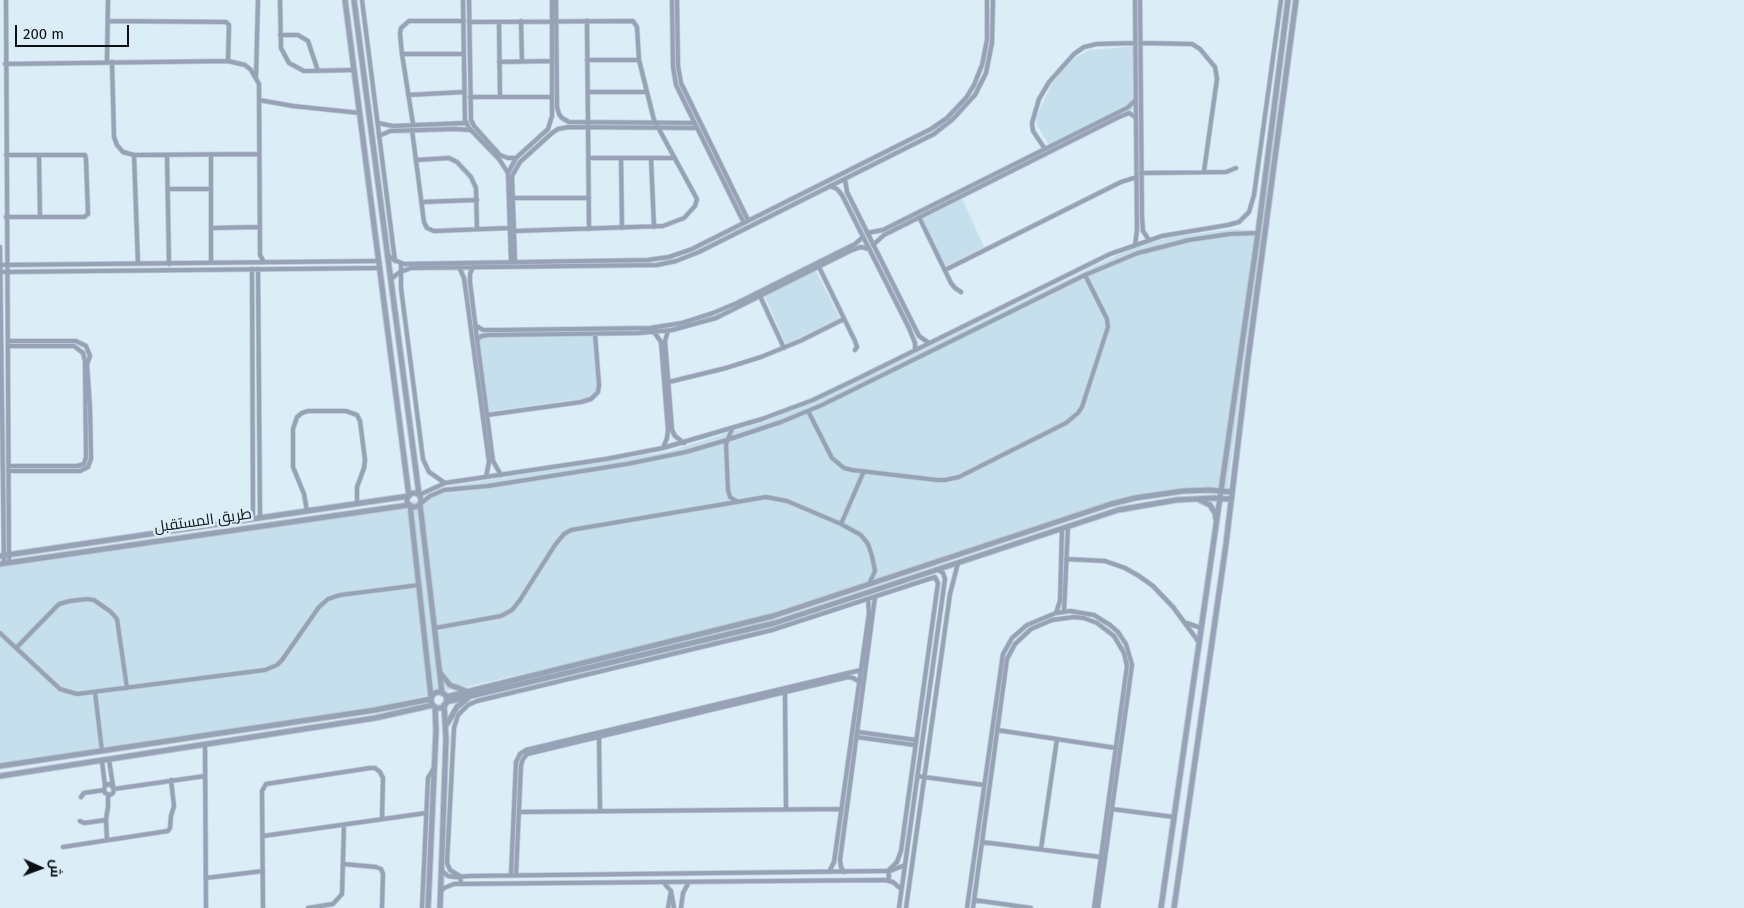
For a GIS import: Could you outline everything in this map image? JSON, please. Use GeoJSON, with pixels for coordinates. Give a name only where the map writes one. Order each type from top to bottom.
{"type":"FeatureCollection","features":[{"type":"Feature","properties":{"kind":"street"},"geometry":{"type":"LineString","coordinates":[[4,555],[8,471],[6,0]]}},
{"type":"Feature","properties":{"kind":"street"},"geometry":{"type":"LineString","coordinates":[[108,0],[114,140],[118,148],[123,152],[134,155],[259,154]]}},
{"type":"Feature","properties":{"kind":"street"},"geometry":{"type":"LineString","coordinates":[[258,0],[256,77],[259,100],[259,227],[260,255],[264,262]]}},
{"type":"Feature","properties":{"kind":"street"},"geometry":{"type":"LineString","coordinates":[[280,0],[281,48],[289,63],[304,71],[354,70]]}},
{"type":"Feature","properties":{"kind":"street"},"geometry":{"type":"LineString","coordinates":[[345,0],[409,496],[431,698],[434,706],[436,730],[428,908]]}},
{"type":"Feature","properties":{"kind":"street"},"geometry":{"type":"LineString","coordinates":[[354,0],[421,498],[420,504],[440,672],[445,699],[446,739],[440,908]]}},
{"type":"Feature","properties":{"kind":"street"},"geometry":{"type":"LineString","coordinates":[[362,0],[395,261]]}},
{"type":"Feature","properties":{"kind":"street"},"geometry":{"type":"LineString","coordinates":[[463,0],[466,123],[502,162],[508,173],[509,228],[513,261]]}},
{"type":"Feature","properties":{"kind":"street"},"geometry":{"type":"LineString","coordinates":[[469,0],[470,117],[474,126],[500,155],[516,158]]}},
{"type":"Feature","properties":{"kind":"street"},"geometry":{"type":"LineString","coordinates":[[552,0],[558,112],[562,118],[566,121],[588,124],[697,128]]}},
{"type":"Feature","properties":{"kind":"street"},"geometry":{"type":"LineString","coordinates":[[508,173],[516,158],[550,125],[552,116],[552,62],[556,0]]}},
{"type":"Feature","properties":{"kind":"street"},"geometry":{"type":"LineString","coordinates":[[672,0],[674,73],[678,90],[746,222]]}},
{"type":"Feature","properties":{"kind":"street"},"geometry":{"type":"LineString","coordinates":[[677,0],[678,66],[681,83],[746,222]]}},
{"type":"Feature","properties":{"kind":"street"},"geometry":{"type":"LineString","coordinates":[[387,254],[401,264],[655,259],[676,255],[698,246],[910,140],[936,126],[952,114],[961,105],[974,84],[985,53],[987,0]]}},
{"type":"Feature","properties":{"kind":"street"},"geometry":{"type":"LineString","coordinates":[[391,279],[400,272],[411,268],[657,265],[676,261],[699,252],[934,134],[953,120],[970,102],[980,87],[990,55],[993,31],[993,0]]}},
{"type":"Feature","properties":{"kind":"street"},"geometry":{"type":"LineString","coordinates":[[409,496],[414,493],[419,494],[445,483],[663,448],[770,417],[813,400],[1058,279],[1135,244],[1187,231],[1228,225],[1242,220],[1249,212],[1251,206],[1282,0]]}},
{"type":"Feature","properties":{"kind":"street"},"geometry":{"type":"LineString","coordinates":[[1161,908],[1198,642],[1222,491],[1288,0]]}},
{"type":"Feature","properties":{"kind":"street"},"geometry":{"type":"LineString","coordinates":[[1174,908],[1223,560],[1296,0]]}},
{"type":"Feature","properties":{"kind":"street"},"geometry":{"type":"LineString","coordinates":[[1135,244],[1139,217],[1141,173],[1137,2]]}},
{"type":"Feature","properties":{"kind":"street"},"geometry":{"type":"LineString","coordinates":[[108,21],[226,22],[229,25],[228,60]]}},
{"type":"Feature","properties":{"kind":"street"},"geometry":{"type":"LineString","coordinates":[[413,124],[402,54],[400,31],[402,26],[407,22],[464,21]]}},
{"type":"Feature","properties":{"kind":"street"},"geometry":{"type":"LineString","coordinates":[[521,21],[522,62]]}},
{"type":"Feature","properties":{"kind":"street"},"geometry":{"type":"LineString","coordinates":[[587,21],[589,229]]}},
{"type":"Feature","properties":{"kind":"street"},"geometry":{"type":"LineString","coordinates":[[469,22],[633,21],[637,27],[639,60],[646,92],[656,123],[695,195],[696,203],[688,214],[679,221],[668,225],[514,231]]}},
{"type":"Feature","properties":{"kind":"street"},"geometry":{"type":"LineString","coordinates":[[499,22],[500,97]]}},
{"type":"Feature","properties":{"kind":"street"},"geometry":{"type":"LineString","coordinates":[[280,35],[298,35],[308,41],[318,72]]}},
{"type":"Feature","properties":{"kind":"street"},"geometry":{"type":"LineString","coordinates":[[1138,43],[1136,119],[1139,217],[1143,231],[1149,240]]}},
{"type":"Feature","properties":{"kind":"street"},"geometry":{"type":"LineString","coordinates":[[1045,149],[1033,131],[1032,123],[1041,94],[1074,54],[1084,47],[1097,44],[1192,44],[1200,48],[1214,67],[1217,79],[1204,172]]}},
{"type":"Feature","properties":{"kind":"street"},"geometry":{"type":"LineString","coordinates":[[402,54],[464,54]]}},
{"type":"Feature","properties":{"kind":"street"},"geometry":{"type":"LineString","coordinates":[[1280,64],[1284,66],[1288,59]]}},
{"type":"Feature","properties":{"kind":"street"},"geometry":{"type":"LineString","coordinates":[[6,64],[228,60],[245,65],[256,77]]}},
{"type":"Feature","properties":{"kind":"street"},"geometry":{"type":"LineString","coordinates":[[587,60],[639,60]]}},
{"type":"Feature","properties":{"kind":"street"},"geometry":{"type":"LineString","coordinates":[[500,62],[552,62]]}},
{"type":"Feature","properties":{"kind":"street"},"geometry":{"type":"LineString","coordinates":[[1276,98],[1280,90],[1284,92]]}},
{"type":"Feature","properties":{"kind":"street"},"geometry":{"type":"LineString","coordinates":[[408,95],[464,92]]}},
{"type":"Feature","properties":{"kind":"street"},"geometry":{"type":"LineString","coordinates":[[588,92],[646,92]]}},
{"type":"Feature","properties":{"kind":"street"},"geometry":{"type":"LineString","coordinates":[[470,97],[552,97]]}},
{"type":"Feature","properties":{"kind":"street"},"geometry":{"type":"LineString","coordinates":[[259,100],[301,107],[360,113]]}},
{"type":"Feature","properties":{"kind":"street"},"geometry":{"type":"LineString","coordinates":[[867,233],[885,232],[919,217],[1118,115],[1136,100]]}},
{"type":"Feature","properties":{"kind":"street"},"geometry":{"type":"LineString","coordinates":[[359,107],[368,106]]}},
{"type":"Feature","properties":{"kind":"street"},"geometry":{"type":"LineString","coordinates":[[873,245],[885,232],[1045,149],[1118,115],[1130,113],[1136,119]]}},
{"type":"Feature","properties":{"kind":"street"},"geometry":{"type":"LineString","coordinates":[[378,123],[387,125],[413,124],[471,130]]}},
{"type":"Feature","properties":{"kind":"street"},"geometry":{"type":"LineString","coordinates":[[379,136],[388,131],[466,123]]}},
{"type":"Feature","properties":{"kind":"street"},"geometry":{"type":"LineString","coordinates":[[513,261],[512,176],[516,166],[558,129],[588,124],[694,123]]}},
{"type":"Feature","properties":{"kind":"street"},"geometry":{"type":"LineString","coordinates":[[387,125],[388,131]]}},
{"type":"Feature","properties":{"kind":"street"},"geometry":{"type":"LineString","coordinates":[[412,130],[424,224],[428,229],[509,228]]}},
{"type":"Feature","properties":{"kind":"street"},"geometry":{"type":"LineString","coordinates":[[910,140],[912,144]]}},
{"type":"Feature","properties":{"kind":"street"},"geometry":{"type":"LineString","coordinates":[[6,155],[82,154],[86,157],[88,214],[84,217],[6,216]]}},
{"type":"Feature","properties":{"kind":"street"},"geometry":{"type":"LineString","coordinates":[[39,155],[40,216]]}},
{"type":"Feature","properties":{"kind":"street"},"geometry":{"type":"LineString","coordinates":[[134,155],[138,264]]}},
{"type":"Feature","properties":{"kind":"street"},"geometry":{"type":"LineString","coordinates":[[167,155],[169,264]]}},
{"type":"Feature","properties":{"kind":"street"},"geometry":{"type":"LineString","coordinates":[[211,155],[211,263]]}},
{"type":"Feature","properties":{"kind":"street"},"geometry":{"type":"LineString","coordinates":[[416,160],[443,157],[454,160],[474,182],[477,200],[477,229]]}},
{"type":"Feature","properties":{"kind":"street"},"geometry":{"type":"LineString","coordinates":[[588,158],[675,158]]}},
{"type":"Feature","properties":{"kind":"street"},"geometry":{"type":"LineString","coordinates":[[621,158],[622,228]]}},
{"type":"Feature","properties":{"kind":"street"},"geometry":{"type":"LineString","coordinates":[[651,158],[654,227]]}},
{"type":"Feature","properties":{"kind":"street"},"geometry":{"type":"LineString","coordinates":[[1141,173],[1226,172],[1236,168]]}},
{"type":"Feature","properties":{"kind":"street"},"geometry":{"type":"LineString","coordinates":[[945,270],[1121,182],[1137,177]]}},
{"type":"Feature","properties":{"kind":"street"},"geometry":{"type":"LineString","coordinates":[[845,179],[847,192],[914,326],[922,339],[929,343]]}},
{"type":"Feature","properties":{"kind":"street"},"geometry":{"type":"LineString","coordinates":[[830,186],[837,189],[842,195],[909,328],[915,342],[915,350]]}},
{"type":"Feature","properties":{"kind":"street"},"geometry":{"type":"LineString","coordinates":[[168,189],[211,189]]}},
{"type":"Feature","properties":{"kind":"street"},"geometry":{"type":"LineString","coordinates":[[842,195],[847,192]]}},
{"type":"Feature","properties":{"kind":"street"},"geometry":{"type":"LineString","coordinates":[[512,198],[589,198]]}},
{"type":"Feature","properties":{"kind":"street"},"geometry":{"type":"LineString","coordinates":[[421,202],[477,200]]}},
{"type":"Feature","properties":{"kind":"street"},"geometry":{"type":"LineString","coordinates":[[919,217],[952,286],[961,292]]}},
{"type":"Feature","properties":{"kind":"street"},"geometry":{"type":"LineString","coordinates":[[1228,225],[1230,234]]}},
{"type":"Feature","properties":{"kind":"street"},"geometry":{"type":"LineString","coordinates":[[211,228],[259,227]]}},
{"type":"Feature","properties":{"kind":"street"},"geometry":{"type":"LineString","coordinates":[[410,505],[415,507],[430,496],[444,490],[488,486],[627,464],[726,442],[808,411],[892,372],[1085,275],[1152,248],[1188,240],[1230,234],[1258,233]]}},
{"type":"Feature","properties":{"kind":"street"},"geometry":{"type":"LineString","coordinates":[[477,339],[489,332],[660,327],[702,317],[760,296],[818,267],[851,248],[863,237]]}},
{"type":"Feature","properties":{"kind":"street"},"geometry":{"type":"LineString","coordinates":[[0,246],[1,476],[4,563]]}},
{"type":"Feature","properties":{"kind":"street"},"geometry":{"type":"LineString","coordinates":[[698,246],[699,252]]}},
{"type":"Feature","properties":{"kind":"street"},"geometry":{"type":"LineString","coordinates":[[475,325],[489,332],[595,334],[668,331],[716,318],[749,299],[851,248],[861,247],[869,249]]}},
{"type":"Feature","properties":{"kind":"street"},"geometry":{"type":"LineString","coordinates":[[255,262],[260,255]]}},
{"type":"Feature","properties":{"kind":"street"},"geometry":{"type":"LineString","coordinates":[[0,265],[378,261]]}},
{"type":"Feature","properties":{"kind":"street"},"geometry":{"type":"LineString","coordinates":[[562,261],[562,266]]}},
{"type":"Feature","properties":{"kind":"street"},"geometry":{"type":"LineString","coordinates":[[289,262],[289,269]]}},
{"type":"Feature","properties":{"kind":"street"},"geometry":{"type":"LineString","coordinates":[[115,264],[115,271]]}},
{"type":"Feature","properties":{"kind":"street"},"geometry":{"type":"LineString","coordinates":[[401,264],[400,285],[423,459],[429,472],[445,483]]}},
{"type":"Feature","properties":{"kind":"street"},"geometry":{"type":"LineString","coordinates":[[459,267],[467,282],[475,325],[487,415],[491,462],[486,477]]}},
{"type":"Feature","properties":{"kind":"street"},"geometry":{"type":"LineString","coordinates":[[473,267],[467,282],[491,462],[501,474]]}},
{"type":"Feature","properties":{"kind":"street"},"geometry":{"type":"LineString","coordinates":[[818,267],[844,319],[856,346],[855,350]]}},
{"type":"Feature","properties":{"kind":"street"},"geometry":{"type":"LineString","coordinates":[[0,272],[380,268]]}},
{"type":"Feature","properties":{"kind":"street"},"geometry":{"type":"LineString","coordinates":[[252,269],[253,518]]}},
{"type":"Feature","properties":{"kind":"street"},"geometry":{"type":"LineString","coordinates":[[258,269],[260,517]]}},
{"type":"Feature","properties":{"kind":"street"},"geometry":{"type":"LineString","coordinates":[[808,411],[832,458],[844,468],[937,480],[952,479],[1072,419],[1082,407],[1108,327],[1107,319],[1085,275]]}},
{"type":"Feature","properties":{"kind":"street"},"geometry":{"type":"LineString","coordinates":[[1058,279],[1062,287]]}},
{"type":"Feature","properties":{"kind":"street"},"geometry":{"type":"LineString","coordinates":[[760,296],[784,348]]}},
{"type":"Feature","properties":{"kind":"street"},"geometry":{"type":"LineString","coordinates":[[669,382],[726,368],[784,348],[844,319]]}},
{"type":"Feature","properties":{"kind":"street"},"geometry":{"type":"LineString","coordinates":[[909,328],[914,326]]}},
{"type":"Feature","properties":{"kind":"street"},"geometry":{"type":"LineString","coordinates":[[668,331],[664,347],[670,426],[675,436],[684,443]]}},
{"type":"Feature","properties":{"kind":"street"},"geometry":{"type":"LineString","coordinates":[[654,332],[664,347],[669,382],[670,426],[663,448]]}},
{"type":"Feature","properties":{"kind":"street"},"geometry":{"type":"LineString","coordinates":[[487,415],[592,400],[598,392],[599,385],[595,334]]}},
{"type":"Feature","properties":{"kind":"street"},"geometry":{"type":"LineString","coordinates":[[252,336],[258,336]]}},
{"type":"Feature","properties":{"kind":"street"},"geometry":{"type":"LineString","coordinates":[[8,343],[74,346],[81,349],[85,356],[91,459],[88,467],[80,471],[8,466]]}},
{"type":"Feature","properties":{"kind":"street"},"geometry":{"type":"LineString","coordinates":[[1240,358],[1243,361],[1248,359]]}},
{"type":"Feature","properties":{"kind":"street"},"geometry":{"type":"LineString","coordinates":[[888,364],[892,372]]}},
{"type":"Feature","properties":{"kind":"street"},"geometry":{"type":"LineString","coordinates":[[1238,376],[1242,375],[1246,379]]}},
{"type":"Feature","properties":{"kind":"street"},"geometry":{"type":"LineString","coordinates":[[306,511],[304,494],[293,467],[293,447],[294,422],[302,413],[308,411],[346,410],[357,415],[360,420],[365,460],[357,488],[357,504]]}},
{"type":"Feature","properties":{"kind":"street"},"geometry":{"type":"LineString","coordinates":[[732,429],[726,442],[728,490],[730,496],[736,502]]}},
{"type":"Feature","properties":{"kind":"street"},"geometry":{"type":"LineString","coordinates":[[718,433],[726,442]]}},
{"type":"Feature","properties":{"kind":"street"},"geometry":{"type":"LineString","coordinates":[[254,456],[259,456]]}},
{"type":"Feature","properties":{"kind":"street"},"geometry":{"type":"LineString","coordinates":[[8,471],[46,469]]}},
{"type":"Feature","properties":{"kind":"street"},"geometry":{"type":"LineString","coordinates":[[842,524],[864,471]]}},
{"type":"Feature","properties":{"kind":"street"},"geometry":{"type":"LineString","coordinates":[[0,776],[375,718],[434,706],[440,707],[445,699],[773,616],[1111,504],[1135,498],[1183,491],[1232,492]]}},
{"type":"Feature","properties":{"kind":"street","name":"طريق المستقبل"},"geometry":{"type":"LineString","coordinates":[[4,555],[409,496]]}},
{"type":"Feature","properties":{"kind":"street"},"geometry":{"type":"LineString","coordinates":[[435,628],[501,616],[512,610],[559,539],[571,530],[766,497],[780,498],[842,524],[856,532],[865,540],[871,550],[875,570],[879,576],[885,579]]}},
{"type":"Feature","properties":{"kind":"street"},"geometry":{"type":"LineString","coordinates":[[501,686],[761,627],[830,606],[1065,527],[1137,506],[1171,500],[1198,498],[1231,499]]}},
{"type":"Feature","properties":{"kind":"street"},"geometry":{"type":"LineString","coordinates":[[1198,498],[1206,502],[1212,509],[1216,522]]}},
{"type":"Feature","properties":{"kind":"street"},"geometry":{"type":"LineString","coordinates":[[384,500],[385,508]]}},
{"type":"Feature","properties":{"kind":"street","name":"طريق المستقبل"},"geometry":{"type":"LineString","coordinates":[[4,563],[410,505]]}},
{"type":"Feature","properties":{"kind":"street"},"geometry":{"type":"LineString","coordinates":[[1056,613],[1062,598],[1066,559],[1065,527]]}},
{"type":"Feature","properties":{"kind":"street"},"geometry":{"type":"LineString","coordinates":[[1064,612],[1062,598],[1065,527]]}},
{"type":"Feature","properties":{"kind":"street"},"geometry":{"type":"LineString","coordinates":[[1211,558],[1218,554],[1223,560]]}},
{"type":"Feature","properties":{"kind":"street"},"geometry":{"type":"LineString","coordinates":[[1066,559],[1100,560],[1132,572],[1153,586],[1185,622],[1198,642]]}},
{"type":"Feature","properties":{"kind":"street"},"geometry":{"type":"LineString","coordinates":[[906,908],[950,594],[958,563]]}},
{"type":"Feature","properties":{"kind":"street"},"geometry":{"type":"LineString","coordinates":[[869,584],[875,570]]}},
{"type":"Feature","properties":{"kind":"street"},"geometry":{"type":"LineString","coordinates":[[899,908],[945,577],[938,570]]}},
{"type":"Feature","properties":{"kind":"street"},"geometry":{"type":"LineString","coordinates":[[461,884],[460,876],[449,868],[448,853],[454,728],[458,715],[468,705],[492,697],[772,630],[932,577],[938,580],[900,855],[894,866],[888,871]]}},
{"type":"Feature","properties":{"kind":"street"},"geometry":{"type":"LineString","coordinates":[[0,633],[60,689],[77,694],[95,692],[265,670],[277,665],[282,660],[318,607],[328,599],[340,595],[419,585]]}},
{"type":"Feature","properties":{"kind":"street"},"geometry":{"type":"LineString","coordinates":[[942,593],[950,594]]}},
{"type":"Feature","properties":{"kind":"street"},"geometry":{"type":"LineString","coordinates":[[839,594],[842,602]]}},
{"type":"Feature","properties":{"kind":"street"},"geometry":{"type":"LineString","coordinates":[[829,872],[840,841],[857,734],[875,597]]}},
{"type":"Feature","properties":{"kind":"street"},"geometry":{"type":"LineString","coordinates":[[828,598],[830,606]]}},
{"type":"Feature","properties":{"kind":"street"},"geometry":{"type":"LineString","coordinates":[[16,648],[59,604],[87,599],[94,600],[111,612],[117,619],[127,688]]}},
{"type":"Feature","properties":{"kind":"street"},"geometry":{"type":"LineString","coordinates":[[844,872],[840,862],[842,809],[870,609],[868,599]]}},
{"type":"Feature","properties":{"kind":"street"},"geometry":{"type":"LineString","coordinates":[[972,908],[997,730],[1003,654],[1012,638],[1032,622],[1064,612],[1094,615],[1114,628],[1126,644],[1132,665],[1112,809],[1097,901],[1094,908]]}},
{"type":"Feature","properties":{"kind":"street"},"geometry":{"type":"LineString","coordinates":[[967,908],[976,836],[1000,684],[1012,648],[1022,636],[1035,627],[1052,620],[1079,617],[1097,623],[1110,632],[1122,647],[1126,666],[1100,857],[1098,908]]}},
{"type":"Feature","properties":{"kind":"street"},"geometry":{"type":"LineString","coordinates":[[1185,622],[1194,627],[1201,628]]}},
{"type":"Feature","properties":{"kind":"street"},"geometry":{"type":"LineString","coordinates":[[1110,632],[1114,628]]}},
{"type":"Feature","properties":{"kind":"street"},"geometry":{"type":"LineString","coordinates":[[514,875],[516,765],[522,752],[527,749],[785,693],[861,670]]}},
{"type":"Feature","properties":{"kind":"street"},"geometry":{"type":"LineString","coordinates":[[440,672],[446,682],[470,694]]}},
{"type":"Feature","properties":{"kind":"street"},"geometry":{"type":"LineString","coordinates":[[514,875],[521,762],[526,756],[698,711],[844,676],[860,682]]}},
{"type":"Feature","properties":{"kind":"street"},"geometry":{"type":"LineString","coordinates":[[95,692],[102,751]]}},
{"type":"Feature","properties":{"kind":"street"},"geometry":{"type":"LineString","coordinates":[[0,766],[375,710],[431,698],[436,692],[445,699]]}},
{"type":"Feature","properties":{"kind":"street"},"geometry":{"type":"LineString","coordinates":[[785,693],[786,809]]}},
{"type":"Feature","properties":{"kind":"street"},"geometry":{"type":"LineString","coordinates":[[446,727],[457,707],[470,694]]}},
{"type":"Feature","properties":{"kind":"street"},"geometry":{"type":"LineString","coordinates":[[375,710],[375,718]]}},
{"type":"Feature","properties":{"kind":"street"},"geometry":{"type":"LineString","coordinates":[[919,718],[925,718]]}},
{"type":"Feature","properties":{"kind":"street"},"geometry":{"type":"LineString","coordinates":[[436,730],[440,728],[443,730],[446,739]]}},
{"type":"Feature","properties":{"kind":"street"},"geometry":{"type":"LineString","coordinates":[[997,730],[1116,748]]}},
{"type":"Feature","properties":{"kind":"street"},"geometry":{"type":"LineString","coordinates":[[857,734],[916,742]]}},
{"type":"Feature","properties":{"kind":"street"},"geometry":{"type":"LineString","coordinates":[[599,737],[600,811]]}},
{"type":"Feature","properties":{"kind":"street"},"geometry":{"type":"LineString","coordinates":[[1041,850],[1057,740]]}},
{"type":"Feature","properties":{"kind":"street"},"geometry":{"type":"LineString","coordinates":[[205,744],[206,908]]}},
{"type":"Feature","properties":{"kind":"street"},"geometry":{"type":"LineString","coordinates":[[106,760],[113,787],[113,793],[108,795]]}},
{"type":"Feature","properties":{"kind":"street"},"geometry":{"type":"LineString","coordinates":[[106,760],[104,788],[108,795],[107,840]]}},
{"type":"Feature","properties":{"kind":"street"},"geometry":{"type":"LineString","coordinates":[[263,908],[262,791],[266,784],[370,768],[377,769],[383,778],[382,819]]}},
{"type":"Feature","properties":{"kind":"street"},"geometry":{"type":"LineString","coordinates":[[422,908],[428,778],[434,768]]}},
{"type":"Feature","properties":{"kind":"street"},"geometry":{"type":"LineString","coordinates":[[81,797],[84,793],[104,788],[110,784],[113,787],[205,776]]}},
{"type":"Feature","properties":{"kind":"street"},"geometry":{"type":"LineString","coordinates":[[917,776],[990,782]]}},
{"type":"Feature","properties":{"kind":"street"},"geometry":{"type":"LineString","coordinates":[[63,846],[169,830],[174,806],[171,780]]}},
{"type":"Feature","properties":{"kind":"street"},"geometry":{"type":"LineString","coordinates":[[519,812],[842,809]]}},
{"type":"Feature","properties":{"kind":"street"},"geometry":{"type":"LineString","coordinates":[[1112,809],[1174,817]]}},
{"type":"Feature","properties":{"kind":"street"},"geometry":{"type":"LineString","coordinates":[[263,836],[426,813]]}},
{"type":"Feature","properties":{"kind":"street"},"geometry":{"type":"LineString","coordinates":[[80,821],[84,823],[106,820]]}},
{"type":"Feature","properties":{"kind":"street"},"geometry":{"type":"LineString","coordinates":[[308,908],[329,905],[339,899],[342,894],[344,825]]}},
{"type":"Feature","properties":{"kind":"street"},"geometry":{"type":"LineString","coordinates":[[903,830],[909,830]]}},
{"type":"Feature","properties":{"kind":"street"},"geometry":{"type":"LineString","coordinates":[[976,836],[982,840],[1041,850],[1100,857]]}},
{"type":"Feature","properties":{"kind":"street"},"geometry":{"type":"LineString","coordinates":[[342,864],[381,869],[383,874],[382,908]]}},
{"type":"Feature","properties":{"kind":"street"},"geometry":{"type":"LineString","coordinates":[[440,870],[452,877],[888,871],[905,865]]}},
{"type":"Feature","properties":{"kind":"street"},"geometry":{"type":"LineString","coordinates":[[206,878],[263,871]]}},
{"type":"Feature","properties":{"kind":"street"},"geometry":{"type":"LineString","coordinates":[[888,871],[888,880]]}},
{"type":"Feature","properties":{"kind":"street"},"geometry":{"type":"LineString","coordinates":[[621,874],[621,883]]}},
{"type":"Feature","properties":{"kind":"street"},"geometry":{"type":"LineString","coordinates":[[441,891],[449,885],[461,884],[888,880],[901,889]]}},
{"type":"Feature","properties":{"kind":"street"},"geometry":{"type":"LineString","coordinates":[[663,882],[671,891],[674,908]]}},
{"type":"Feature","properties":{"kind":"street"},"geometry":{"type":"LineString","coordinates":[[681,908],[683,893],[690,882]]}},
{"type":"Feature","properties":{"kind":"street"},"geometry":{"type":"LineString","coordinates":[[668,908],[671,891]]}},
{"type":"Feature","properties":{"kind":"street"},"geometry":{"type":"LineString","coordinates":[[1163,896],[1169,899],[1175,898]]}},
{"type":"Feature","properties":{"kind":"street"},"geometry":{"type":"LineString","coordinates":[[974,900],[1031,908]]}},
{"type":"Feature","properties":{"kind":"street"},"geometry":{"type":"LineString","coordinates":[[674,902],[681,902]]}},
{"type":"Feature","properties":{"kind":"shaded area"},"geometry":{"type":"Polygon","coordinates":[[[1138,46],[1138,109],[1122,113],[1051,149],[1037,125],[1036,118],[1051,85],[1064,68],[1076,57],[1089,50],[1138,46]]]}},
{"type":"Feature","properties":{"kind":"shaded area"},"geometry":{"type":"Polygon","coordinates":[[[960,194],[984,247],[946,266],[919,215],[960,194]]]}},
{"type":"Feature","properties":{"kind":"shaded area"},"geometry":{"type":"Polygon","coordinates":[[[1232,229],[1261,231],[1227,494],[1194,493],[1119,504],[773,618],[376,707],[0,764],[0,561],[416,501],[443,487],[670,451],[766,421],[827,396],[1130,249],[1167,238],[1232,229]]]}},
{"type":"Feature","properties":{"kind":"shaded area"},"geometry":{"type":"Polygon","coordinates":[[[814,267],[840,318],[786,344],[763,292],[814,267]]]}},
{"type":"Feature","properties":{"kind":"shaded area"},"geometry":{"type":"Polygon","coordinates":[[[593,331],[597,383],[596,390],[588,398],[485,412],[474,333],[593,331]]]}}]}
